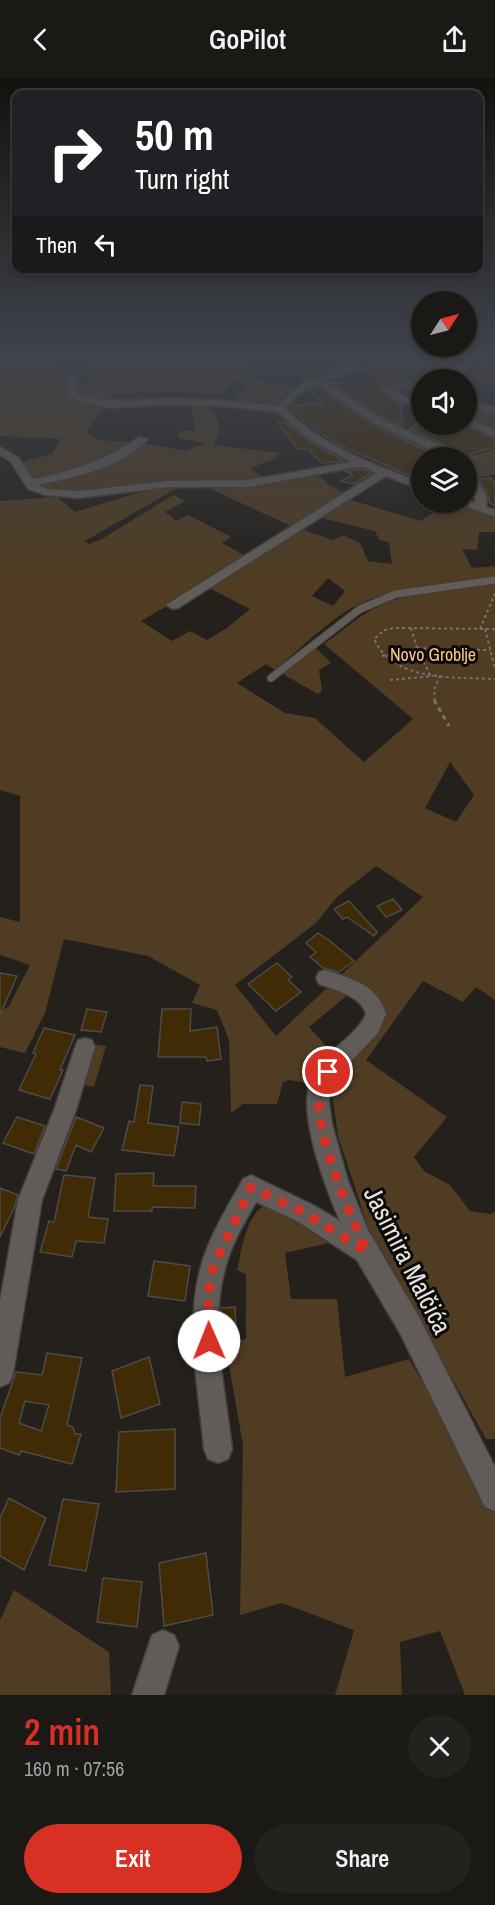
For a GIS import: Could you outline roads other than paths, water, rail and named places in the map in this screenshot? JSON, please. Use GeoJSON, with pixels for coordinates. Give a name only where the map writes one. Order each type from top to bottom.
{"type":"FeatureCollection","features":[{"type":"Feature","properties":{"kind":"street"},"geometry":{"type":"LineString","coordinates":[[306,431],[364,464],[411,483]]}},
{"type":"Feature","properties":{"kind":"street"},"geometry":{"type":"LineString","coordinates":[[402,431],[438,447]]}},
{"type":"Feature","properties":{"kind":"street"},"geometry":{"type":"LineString","coordinates":[[29,483],[61,477],[86,469],[117,455],[143,439]]}},
{"type":"Feature","properties":{"kind":"street"},"geometry":{"type":"LineString","coordinates":[[0,450],[15,460],[29,483],[37,490],[84,494],[170,484],[259,483],[337,467],[364,464]]}},
{"type":"Feature","properties":{"kind":"street"},"geometry":{"type":"LineString","coordinates":[[173,605],[385,472]]}},
{"type":"Feature","properties":{"kind":"street"},"geometry":{"type":"LineString","coordinates":[[477,489],[481,498],[480,509]]}},
{"type":"Feature","properties":{"kind":"street"},"geometry":{"type":"LineString","coordinates":[[477,508],[495,514]]}},
{"type":"Feature","properties":{"kind":"street","name":"Jasimira Malčića"},"geometry":{"type":"LineString","coordinates":[[326,978],[350,986],[362,993],[374,1006],[376,1013],[370,1029],[328,1072],[320,1084],[319,1101],[324,1137],[347,1209],[367,1252],[410,1327],[495,1497]]}},
{"type":"Feature","properties":{"kind":"street"},"geometry":{"type":"LineString","coordinates":[[0,1374],[30,1200],[65,1110],[86,1047]]}},
{"type":"Feature","properties":{"kind":"street"},"geometry":{"type":"LineString","coordinates":[[218,1449],[209,1341],[208,1295],[213,1268],[251,1187],[315,1218],[367,1252]]}},
{"type":"Feature","properties":{"kind":"street"},"geometry":{"type":"LineString","coordinates":[[148,1695],[163,1646]]}},
{"type":"Feature","properties":{"kind":"lane"},"geometry":{"type":"LineString","coordinates":[[271,678],[360,609],[396,594],[495,580]]}},
{"type":"Feature","properties":{"kind":"park label","name":"Novo Groblje"},"geometry":{"type":"Point","coordinates":[433,654]}}]}
